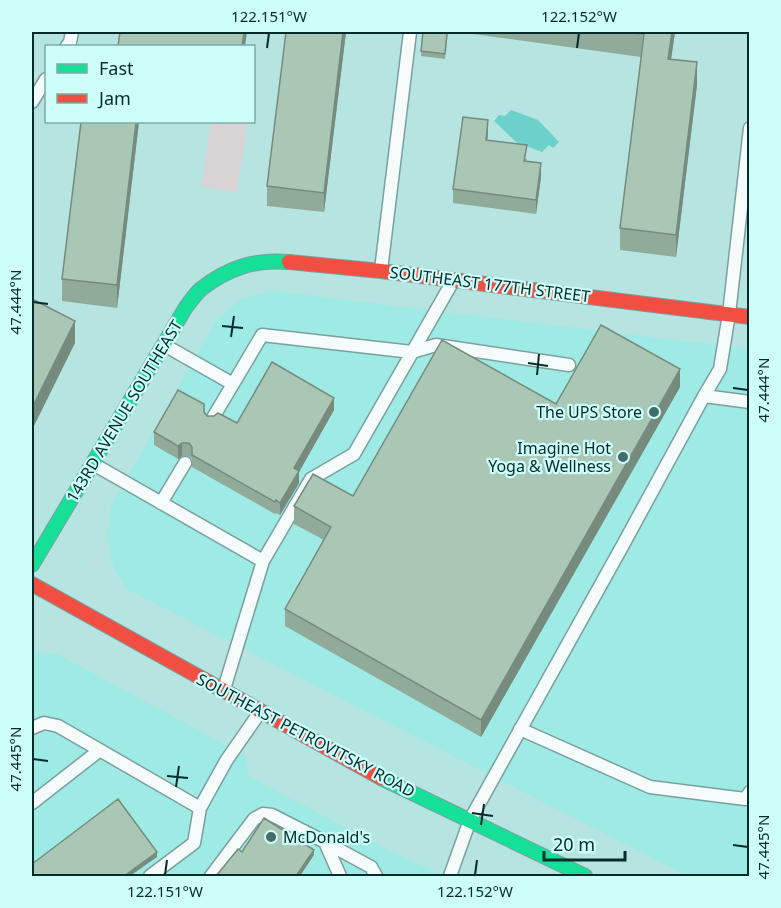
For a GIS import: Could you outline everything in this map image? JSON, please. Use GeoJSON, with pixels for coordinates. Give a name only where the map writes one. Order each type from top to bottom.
{"type":"FeatureCollection","features":[{"type":"Feature","properties":{"kind":"street","name":"SOUTHEAST 177TH STREET"},"geometry":{"type":"LineString","coordinates":[[230,270],[273,261],[381,271],[750,317]]}},
{"type":"Feature","properties":{"kind":"street","name":"143RD AVENUE SOUTHEAST"},"geometry":{"type":"LineString","coordinates":[[32,565],[186,308],[200,291],[230,270]]}},
{"type":"Feature","properties":{"kind":"street","name":"SOUTHEAST PETROVITSKY ROAD"},"geometry":{"type":"LineString","coordinates":[[32,584],[381,778],[585,876]]}},
{"type":"Feature","properties":{"kind":"lane"},"geometry":{"type":"LineString","coordinates":[[381,271],[410,32]]}},
{"type":"Feature","properties":{"kind":"lane"},"geometry":{"type":"LineString","coordinates":[[32,102],[39,84]]}},
{"type":"Feature","properties":{"kind":"lane"},"geometry":{"type":"LineString","coordinates":[[450,876],[470,820],[720,369],[729,314],[750,128]]}},
{"type":"Feature","properties":{"kind":"lane"},"geometry":{"type":"LineString","coordinates":[[223,691],[263,561],[311,479],[354,454],[453,280]]}},
{"type":"Feature","properties":{"kind":"lane"},"geometry":{"type":"LineString","coordinates":[[211,421],[262,334],[412,352],[436,345],[569,366]]}},
{"type":"Feature","properties":{"kind":"lane"},"geometry":{"type":"LineString","coordinates":[[164,345],[233,384]]}},
{"type":"Feature","properties":{"kind":"lane"},"geometry":{"type":"LineString","coordinates":[[704,396],[750,402]]}},
{"type":"Feature","properties":{"kind":"lane"},"geometry":{"type":"LineString","coordinates":[[161,503],[185,463]]}},
{"type":"Feature","properties":{"kind":"lane"},"geometry":{"type":"LineString","coordinates":[[93,464],[263,561]]}},
{"type":"Feature","properties":{"kind":"lane"},"geometry":{"type":"LineString","coordinates":[[150,876],[194,843],[200,808],[226,761],[260,712]]}},
{"type":"Feature","properties":{"kind":"lane"},"geometry":{"type":"LineString","coordinates":[[32,728],[44,723],[58,726],[200,808]]}},
{"type":"Feature","properties":{"kind":"lane"},"geometry":{"type":"LineString","coordinates":[[520,729],[650,787],[746,799],[750,792]]}},
{"type":"Feature","properties":{"kind":"lane"},"geometry":{"type":"LineString","coordinates":[[32,802],[100,750]]}},
{"type":"Feature","properties":{"kind":"lane"},"geometry":{"type":"LineString","coordinates":[[211,876],[254,819],[263,814],[272,815],[371,867],[376,876]]}},
{"type":"Feature","properties":{"kind":"lane"},"geometry":{"type":"LineString","coordinates":[[325,842],[340,876]]}},
{"type":"Feature","properties":{"kind":"path"},"geometry":{"type":"LineString","coordinates":[[93,562],[102,561]]}},
{"type":"Feature","properties":{"kind":"path"},"geometry":{"type":"LineString","coordinates":[[49,647],[51,642]]}},
{"type":"Feature","properties":{"kind":"shaded area"},"geometry":{"type":"Polygon","coordinates":[[[511,110],[538,120],[559,142],[553,148],[549,145],[542,152],[516,142],[494,121],[499,115],[505,116],[511,110]]]}},
{"type":"Feature","properties":{"kind":"shaded area"},"geometry":{"type":"Polygon","coordinates":[[[211,123],[248,123],[237,192],[201,187],[211,123]]]}},
{"type":"Feature","properties":{"kind":"shaded area"},"geometry":{"type":"Polygon","coordinates":[[[272,291],[749,349],[749,876],[688,876],[127,589],[114,568],[107,535],[112,505],[216,321],[242,299],[272,291]]]}},
{"type":"Feature","properties":{"kind":"shaded area"},"geometry":{"type":"Polygon","coordinates":[[[32,652],[57,654],[246,756],[248,776],[388,850],[443,876],[32,876],[32,652]]]}},
{"type":"Feature","properties":{"kind":"building"},"geometry":{"type":"Polygon","coordinates":[[[120,32],[244,32],[242,45],[118,45],[120,32]]]}},
{"type":"Feature","properties":{"kind":"building"},"geometry":{"type":"Polygon","coordinates":[[[286,32],[343,32],[324,193],[267,186],[286,32]]]}},
{"type":"Feature","properties":{"kind":"building"},"geometry":{"type":"Polygon","coordinates":[[[423,32],[447,32],[445,54],[421,51],[423,32]]]}},
{"type":"Feature","properties":{"kind":"building"},"geometry":{"type":"Polygon","coordinates":[[[622,32],[672,32],[668,59],[697,62],[676,235],[620,228],[644,34],[622,32]]]}},
{"type":"Feature","properties":{"kind":"building"},"geometry":{"type":"Polygon","coordinates":[[[463,117],[488,120],[486,140],[527,145],[524,161],[541,163],[536,200],[453,189],[463,117]]]}},
{"type":"Feature","properties":{"kind":"building"},"geometry":{"type":"Polygon","coordinates":[[[81,123],[136,123],[117,285],[62,279],[81,123]]]}},
{"type":"Feature","properties":{"kind":"building"},"geometry":{"type":"Polygon","coordinates":[[[32,299],[75,321],[32,408],[32,299]]]}},
{"type":"Feature","properties":{"kind":"building"},"geometry":{"type":"Polygon","coordinates":[[[601,325],[680,369],[481,720],[285,609],[331,527],[294,506],[313,474],[353,496],[442,340],[556,404],[601,325]]]}},
{"type":"Feature","properties":{"kind":"building"},"geometry":{"type":"Polygon","coordinates":[[[272,362],[334,398],[294,468],[299,471],[280,503],[192,455],[192,447],[189,443],[182,443],[178,446],[154,432],[178,390],[204,404],[204,412],[207,416],[214,416],[218,413],[237,423],[272,362]]]}},
{"type":"Feature","properties":{"kind":"building"},"geometry":{"type":"Polygon","coordinates":[[[118,799],[157,852],[124,876],[32,876],[32,864],[118,799]]]}},
{"type":"Feature","properties":{"kind":"building","name":"McDonald's"},"geometry":{"type":"Polygon","coordinates":[[[264,818],[314,850],[296,876],[216,876],[238,849],[242,852],[264,818]]]}},
{"type":"Feature","properties":{"kind":"traffic: fast"},"geometry":{"type":"LineString","coordinates":[[32,565],[186,307],[197,293],[211,282],[242,266],[265,262],[289,262]]}},
{"type":"Feature","properties":{"kind":"traffic: fast"},"geometry":{"type":"LineString","coordinates":[[381,778],[585,876]]}},
{"type":"Feature","properties":{"kind":"traffic: jam"},"geometry":{"type":"LineString","coordinates":[[289,262],[381,271],[750,317]]}},
{"type":"Feature","properties":{"kind":"traffic: jam"},"geometry":{"type":"LineString","coordinates":[[32,584],[381,778]]}},
{"type":"Feature","properties":{"kind":"place","name":"The UPS Store"},"geometry":{"type":"Point","coordinates":[654,412]}},
{"type":"Feature","properties":{"kind":"place","name":"Imagine Hot Yoga & Wellness"},"geometry":{"type":"Point","coordinates":[623,457]}},
{"type":"Feature","properties":{"kind":"place","name":"McDonald's"},"geometry":{"type":"Point","coordinates":[271,837]}}]}
